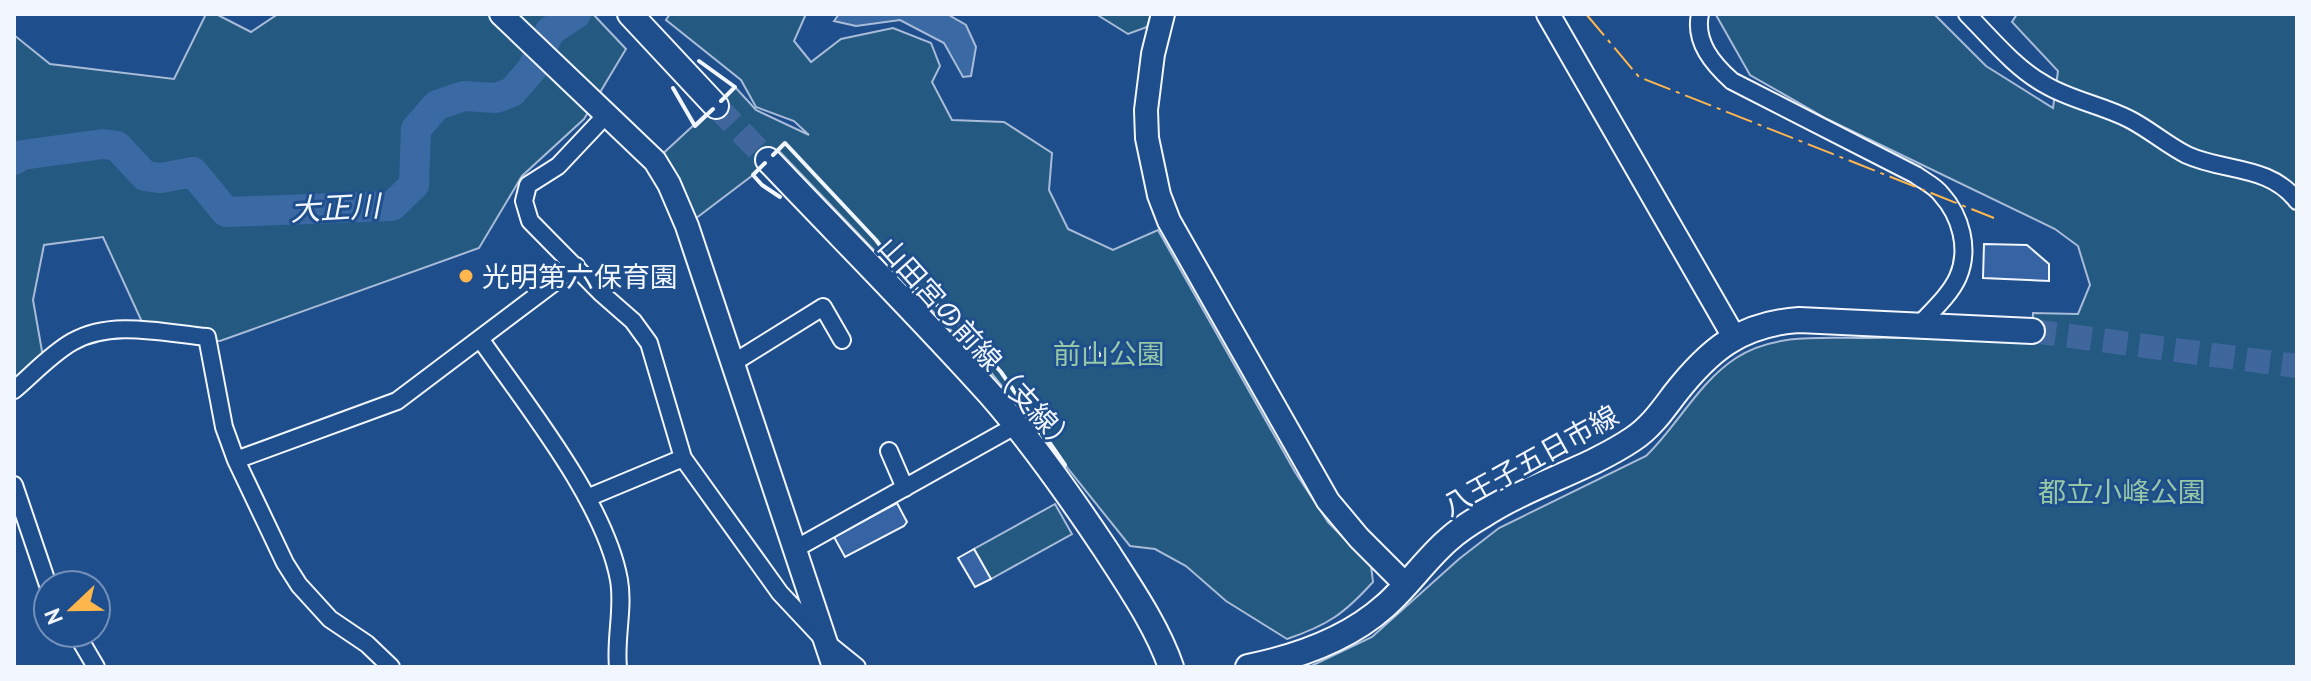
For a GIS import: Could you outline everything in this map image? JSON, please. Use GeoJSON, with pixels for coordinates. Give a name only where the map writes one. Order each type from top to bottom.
{"type":"FeatureCollection","features":[{"type":"Feature","properties":{"kind":"main road"},"geometry":{"type":"LineString","coordinates":[[630,14],[716,106]]}},
{"type":"Feature","properties":{"kind":"main road","name":"山田宮の前線（支線）"},"geometry":{"type":"LineString","coordinates":[[768,160],[990,394],[1071,497],[1155,632],[1171,667]]}},
{"type":"Feature","properties":{"kind":"main road","name":"八王子五日市線"},"geometry":{"type":"LineString","coordinates":[[1248,667],[1297,655],[1339,637],[1384,608],[1446,542],[1485,514],[1633,439],[1647,428],[1702,360],[1734,337],[1777,321],[2032,331]]}},
{"type":"Feature","properties":{"kind":"street"},"geometry":{"type":"LineString","coordinates":[[501,14],[648,153],[669,184],[687,226],[834,667]]}},
{"type":"Feature","properties":{"kind":"street"},"geometry":{"type":"LineString","coordinates":[[1163,14],[1153,54],[1146,110],[1152,169],[1169,221],[1328,501],[1406,585]]}},
{"type":"Feature","properties":{"kind":"street"},"geometry":{"type":"LineString","coordinates":[[1548,14],[1734,337]]}},
{"type":"Feature","properties":{"kind":"street"},"geometry":{"type":"LineString","coordinates":[[1700,14],[1698,23],[1702,44],[1715,65],[1732,81],[1916,175],[1940,192],[1954,213],[1963,236],[1964,257],[1958,278],[1918,326]]}},
{"type":"Feature","properties":{"kind":"street"},"geometry":{"type":"LineString","coordinates":[[1967,14],[2021,68],[2045,85],[2103,106],[2158,135],[2184,154],[2211,164],[2266,176],[2290,192],[2297,201]]}},
{"type":"Feature","properties":{"kind":"street"},"geometry":{"type":"LineString","coordinates":[[607,114],[558,166],[528,185],[524,201],[530,221],[633,321],[649,343],[683,458],[774,585],[826,642],[857,667]]}},
{"type":"Feature","properties":{"kind":"street"},"geometry":{"type":"LineString","coordinates":[[236,460],[397,401],[576,266]]}},
{"type":"Feature","properties":{"kind":"street"},"geometry":{"type":"LineString","coordinates":[[733,363],[823,307],[842,340]]}},
{"type":"Feature","properties":{"kind":"street"},"geometry":{"type":"LineString","coordinates":[[14,390],[69,343],[97,332],[121,329],[207,337],[224,427],[272,539],[299,585],[330,619],[367,644],[391,667]]}},
{"type":"Feature","properties":{"kind":"street"},"geometry":{"type":"LineString","coordinates":[[481,340],[587,498],[601,527],[619,582],[618,667]]}},
{"type":"Feature","properties":{"kind":"street"},"geometry":{"type":"LineString","coordinates":[[774,585],[788,583],[799,560],[905,488],[1015,426]]}},
{"type":"Feature","properties":{"kind":"street"},"geometry":{"type":"LineString","coordinates":[[889,451],[905,488]]}},
{"type":"Feature","properties":{"kind":"street"},"geometry":{"type":"LineString","coordinates":[[587,498],[683,458]]}},
{"type":"Feature","properties":{"kind":"street"},"geometry":{"type":"LineString","coordinates":[[14,485],[43,569]]}},
{"type":"Feature","properties":{"kind":"street"},"geometry":{"type":"LineString","coordinates":[[85,649],[96,667]]}},
{"type":"Feature","properties":{"kind":"green space"},"geometry":{"type":"Polygon","coordinates":[[[206,14],[216,14],[251,32],[278,14],[593,14],[626,49],[584,119],[522,176],[479,248],[220,341],[148,335],[103,237],[44,245],[33,300],[43,357],[14,384],[14,35],[50,64],[174,79],[206,14]]]}},
{"type":"Feature","properties":{"kind":"green space","name":"前山公園"},"geometry":{"type":"Polygon","coordinates":[[[670,14],[806,14],[794,41],[811,62],[841,39],[893,28],[931,43],[940,66],[932,82],[952,120],[1004,122],[1052,153],[1049,190],[1068,229],[1113,250],[1158,230],[1295,472],[1328,522],[1371,566],[1373,582],[1334,617],[1287,639],[1226,601],[1186,566],[1155,549],[1130,546],[989,370],[778,150],[753,175],[691,222],[656,160],[735,87],[756,110],[809,135],[794,121],[756,107],[741,80],[666,20],[670,14]]]}},
{"type":"Feature","properties":{"kind":"green space"},"geometry":{"type":"Polygon","coordinates":[[[1096,14],[1151,14],[1147,27],[1128,34],[1096,14]]]}},
{"type":"Feature","properties":{"kind":"green space","name":"都立小峰公園"},"geometry":{"type":"Polygon","coordinates":[[[1934,14],[1986,66],[2053,108],[2058,71],[2012,22],[2017,14],[2297,14],[2297,667],[1309,667],[1372,637],[1459,559],[1499,528],[1646,456],[1710,380],[1736,358],[1751,350],[1766,344],[1817,338],[2032,342],[2033,313],[2078,314],[2090,285],[2078,246],[2055,229],[1827,119],[1750,75],[1716,15],[1934,14]]]}},
{"type":"Feature","properties":{"kind":"green space"},"geometry":{"type":"Polygon","coordinates":[[[1055,504],[1072,534],[991,579],[974,549],[1055,504]]]}},
{"type":"Feature","properties":{"kind":"shaded area"},"geometry":{"type":"Polygon","coordinates":[[[839,14],[947,14],[966,25],[976,47],[971,76],[963,77],[944,43],[900,20],[856,26],[834,21],[839,14]]]}},
{"type":"Feature","properties":{"kind":"building"},"geometry":{"type":"Polygon","coordinates":[[[1984,244],[2027,245],[2049,264],[2049,281],[1983,278],[1984,244]]]}},
{"type":"Feature","properties":{"kind":"building"},"geometry":{"type":"Polygon","coordinates":[[[1093,345],[1101,355],[1091,362],[1084,353],[1093,345]]]}},
{"type":"Feature","properties":{"kind":"building"},"geometry":{"type":"Polygon","coordinates":[[[897,503],[907,522],[904,526],[845,557],[834,537],[897,503]]]}},
{"type":"Feature","properties":{"kind":"building"},"geometry":{"type":"Polygon","coordinates":[[[974,549],[991,579],[975,587],[958,558],[974,549]]]}},
{"type":"Feature","properties":{"kind":"waterway","name":"大正川"},"geometry":{"type":"LineString","coordinates":[[14,160],[22,155],[103,144],[117,146],[145,176],[161,178],[193,172],[226,212],[392,206],[414,185],[416,129],[437,105],[464,96],[496,98],[512,92],[532,69],[550,31],[576,14]]}},
{"type":"Feature","properties":{"kind":"tunnel"},"geometry":{"type":"LineString","coordinates":[[716,106],[768,160]]}},
{"type":"Feature","properties":{"kind":"tunnel"},"geometry":{"type":"LineString","coordinates":[[2032,331],[2297,366]]}},
{"type":"Feature","properties":{"kind":"wall"},"geometry":{"type":"LineString","coordinates":[[699,61],[735,87],[721,101]]}},
{"type":"Feature","properties":{"kind":"wall"},"geometry":{"type":"LineString","coordinates":[[673,88],[695,126],[713,109]]}},
{"type":"Feature","properties":{"kind":"wall"},"geometry":{"type":"LineString","coordinates":[[773,155],[785,143],[924,296],[977,342],[1065,465]]}},
{"type":"Feature","properties":{"kind":"wall"},"geometry":{"type":"LineString","coordinates":[[765,163],[753,175],[780,197]]}},
{"type":"Feature","properties":{"kind":"power"},"geometry":{"type":"LineString","coordinates":[[1586,14],[1639,77],[1994,218]]}},
{"type":"Feature","properties":{"kind":"place","name":"光明第六保育園"},"geometry":{"type":"Point","coordinates":[466,276]}}]}
